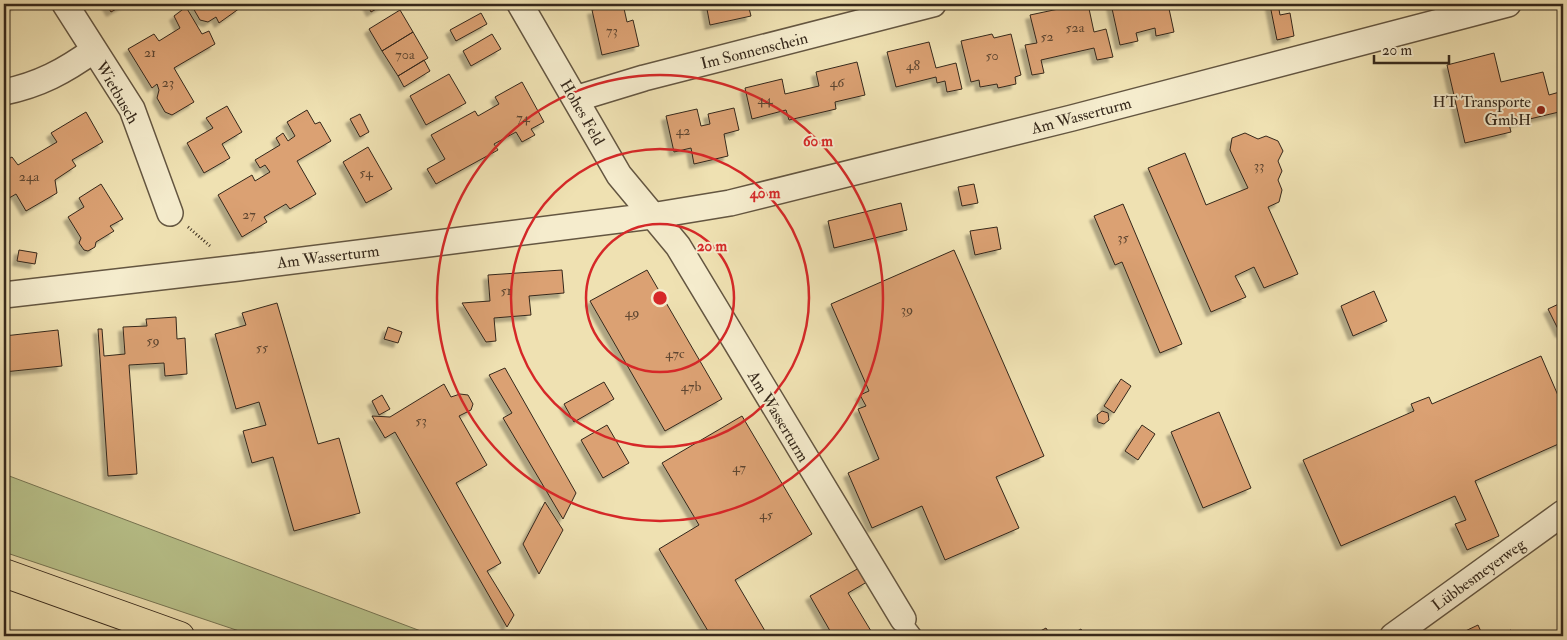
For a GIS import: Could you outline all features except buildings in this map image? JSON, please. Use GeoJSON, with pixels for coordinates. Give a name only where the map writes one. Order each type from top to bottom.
{"type":"FeatureCollection","features":[{"type":"Feature","properties":{"kind":"main road"},"geometry":{"type":"LineString","coordinates":[[4,573],[180,636]]}},
{"type":"Feature","properties":{"kind":"street","name":"Wietbusch"},"geometry":{"type":"LineString","coordinates":[[65,4],[132,109],[170,213]]}},
{"type":"Feature","properties":{"kind":"street","name":"Hohes Feld"},"geometry":{"type":"LineString","coordinates":[[520,4],[619,175],[651,216]]}},
{"type":"Feature","properties":{"kind":"street","name":"Im Sonnenschein"},"geometry":{"type":"LineString","coordinates":[[575,99],[644,78],[933,4]]}},
{"type":"Feature","properties":{"kind":"street","name":"Am Wasserturm"},"geometry":{"type":"LineString","coordinates":[[4,295],[238,268],[651,216],[730,203],[850,174],[1508,4]]}},
{"type":"Feature","properties":{"kind":"street"},"geometry":{"type":"LineString","coordinates":[[4,92],[24,88],[65,71],[94,50]]}},
{"type":"Feature","properties":{"kind":"street","name":"Am Wasserturm"},"geometry":{"type":"LineString","coordinates":[[651,216],[678,246],[910,627]]}},
{"type":"Feature","properties":{"kind":"street","name":"Lübbesmeyerweg"},"geometry":{"type":"LineString","coordinates":[[1393,636],[1563,513]]}},
{"type":"Feature","properties":{"kind":"path"},"geometry":{"type":"LineString","coordinates":[[170,213],[238,268]]}},
{"type":"Feature","properties":{"kind":"green space"},"geometry":{"type":"Polygon","coordinates":[[[4,474],[434,636],[254,636],[4,552],[4,474]]]}},
{"type":"Feature","properties":{"kind":"place","name":"HT Transporte GmbH"},"geometry":{"type":"Point","coordinates":[1541,110]}}]}
